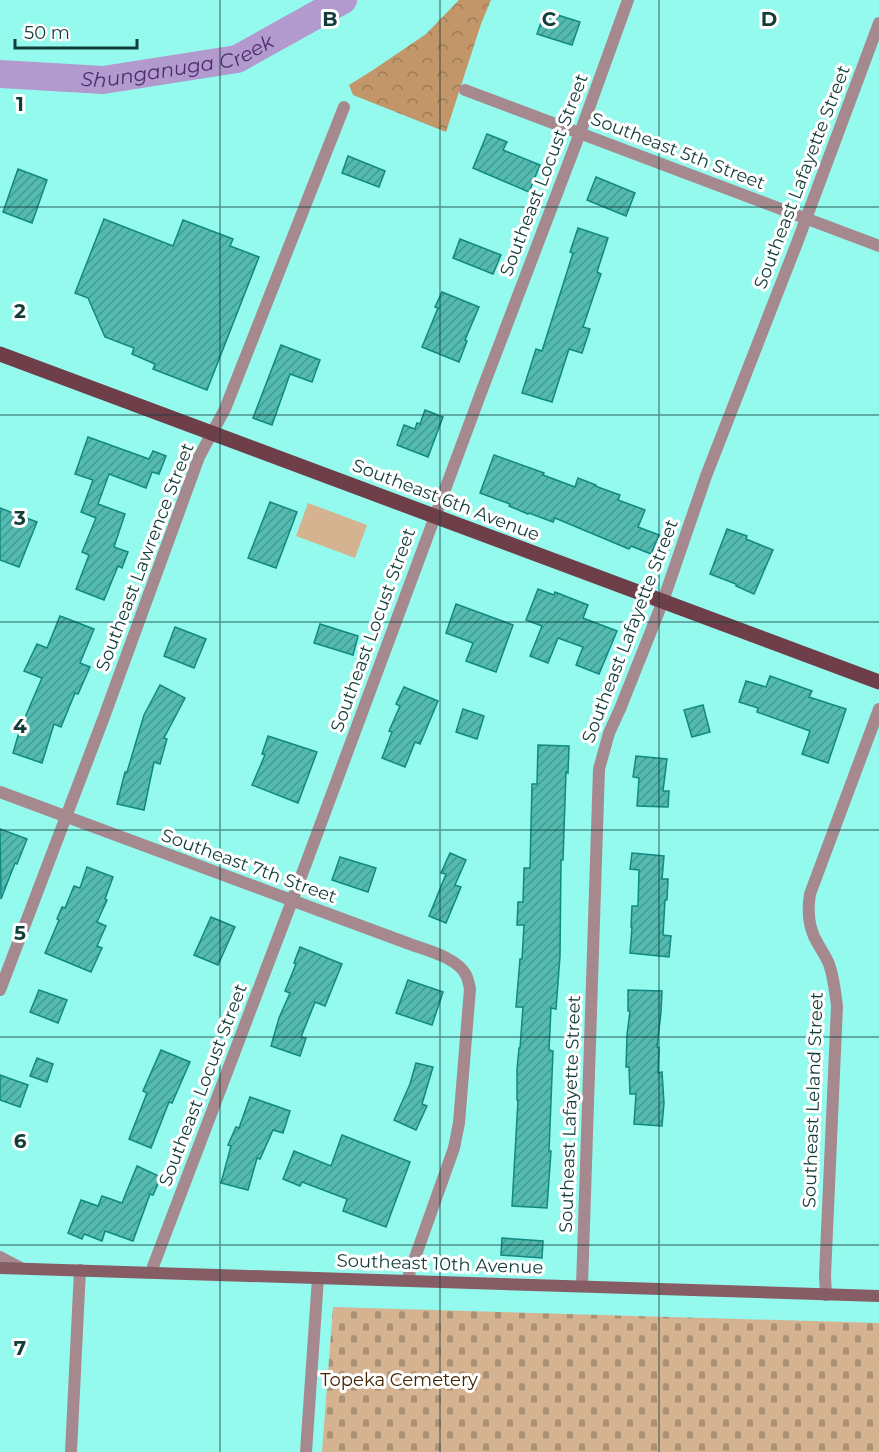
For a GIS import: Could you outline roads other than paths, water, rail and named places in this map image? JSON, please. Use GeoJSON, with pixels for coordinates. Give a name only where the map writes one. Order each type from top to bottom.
{"type":"FeatureCollection","features":[{"type":"Feature","properties":{"kind":"main road","name":"Southeast 6th Avenue"},"geometry":{"type":"LineString","coordinates":[[0,354],[879,682]]}},
{"type":"Feature","properties":{"kind":"main road","name":"Southeast 10th Avenue"},"geometry":{"type":"LineString","coordinates":[[0,1268],[879,1296]]}},
{"type":"Feature","properties":{"kind":"street","name":"Southeast Locust Street"},"geometry":{"type":"LineString","coordinates":[[151,1272],[390,641],[434,516],[580,133],[628,0]]}},
{"type":"Feature","properties":{"kind":"street","name":"Southeast Lafayette Street"},"geometry":{"type":"LineString","coordinates":[[582,1286],[599,769],[609,734],[663,601],[706,476],[807,218],[879,23]]}},
{"type":"Feature","properties":{"kind":"street","name":"Southeast 5th Street"},"geometry":{"type":"LineString","coordinates":[[465,90],[879,246]]}},
{"type":"Feature","properties":{"kind":"street","name":"Southeast Lawrence Street"},"geometry":{"type":"LineString","coordinates":[[0,990],[199,457],[225,409],[344,107]]}},
{"type":"Feature","properties":{"kind":"street","name":"Southeast Leland Street"},"geometry":{"type":"LineString","coordinates":[[826,1295],[837,1006],[830,968],[824,952],[812,933],[808,908],[810,894],[879,709]]}},
{"type":"Feature","properties":{"kind":"street","name":"Southeast 7th Street"},"geometry":{"type":"LineString","coordinates":[[0,792],[452,960],[459,965],[467,975],[470,989],[459,1124],[454,1148],[407,1280]]}},
{"type":"Feature","properties":{"kind":"street"},"geometry":{"type":"LineString","coordinates":[[0,1257],[21,1269]]}},
{"type":"Feature","properties":{"kind":"street"},"geometry":{"type":"LineString","coordinates":[[71,1452],[80,1270]]}},
{"type":"Feature","properties":{"kind":"street"},"geometry":{"type":"LineString","coordinates":[[306,1452],[318,1278]]}},
{"type":"Feature","properties":{"kind":"waterway","name":"Shunganuga Creek"},"geometry":{"type":"LineString","coordinates":[[0,74],[103,80],[237,59],[343,0]]}},
{"type":"Feature","properties":{"kind":"park label","name":"Topeka Cemetery"},"geometry":{"type":"Point","coordinates":[399,1380]}}]}
